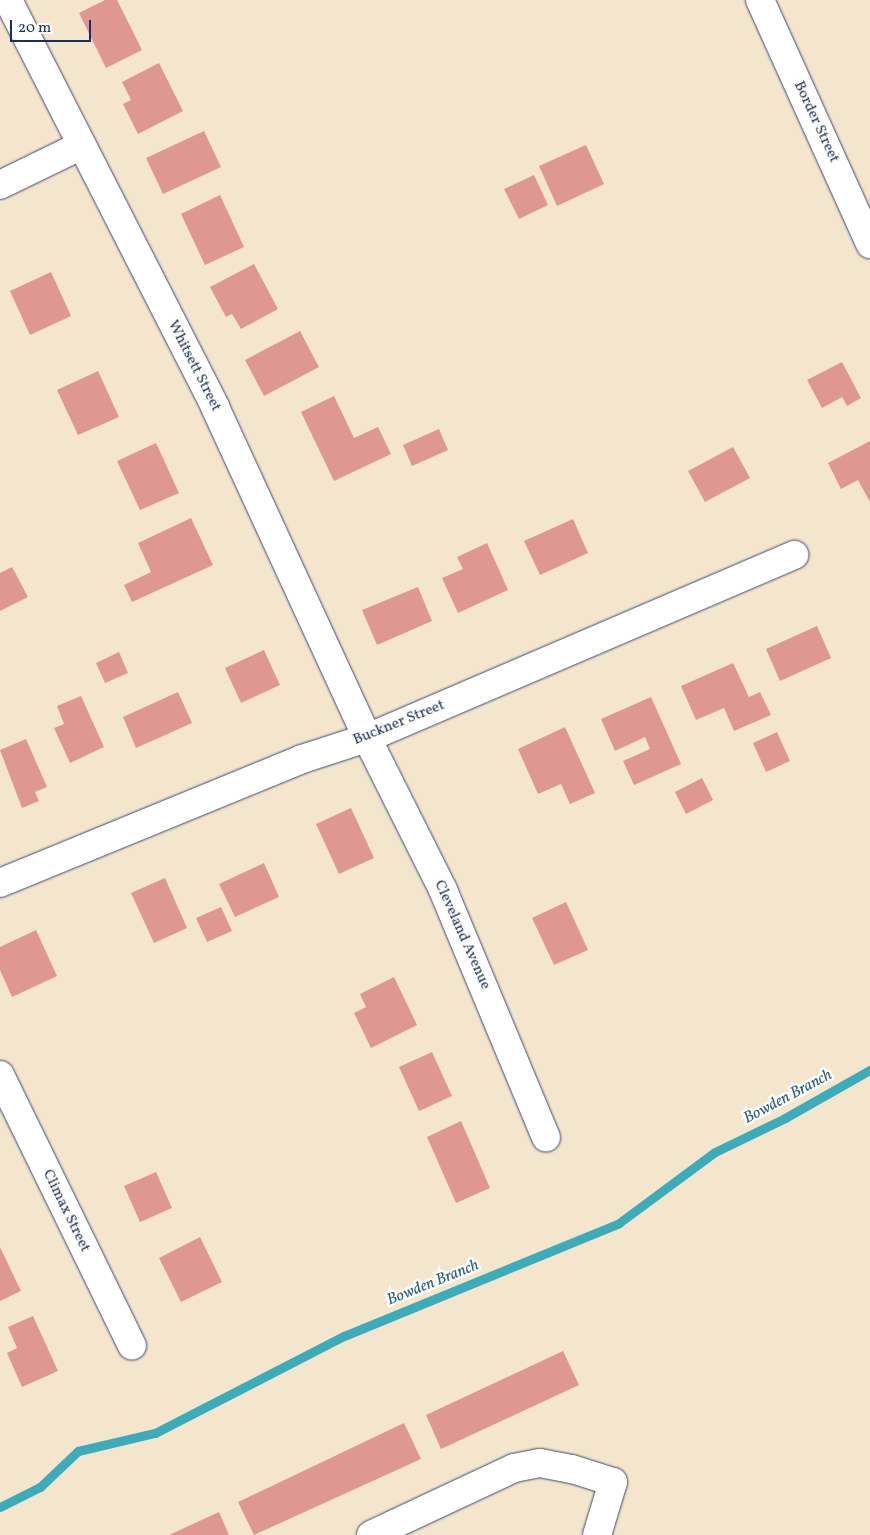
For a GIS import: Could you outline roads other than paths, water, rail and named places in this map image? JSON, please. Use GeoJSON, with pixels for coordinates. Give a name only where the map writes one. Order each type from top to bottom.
{"type":"FeatureCollection","features":[{"type":"Feature","properties":{"kind":"street","name":"Whitsett Street"},"geometry":{"type":"LineString","coordinates":[[8,0],[215,407],[367,738]]}},
{"type":"Feature","properties":{"kind":"street","name":"Border Street"},"geometry":{"type":"LineString","coordinates":[[760,0],[870,244]]}},
{"type":"Feature","properties":{"kind":"street"},"geometry":{"type":"LineString","coordinates":[[0,185],[82,146]]}},
{"type":"Feature","properties":{"kind":"street","name":"Buckner Street"},"geometry":{"type":"LineString","coordinates":[[0,883],[302,760],[367,738],[794,555]]}},
{"type":"Feature","properties":{"kind":"street","name":"Cleveland Avenue"},"geometry":{"type":"LineString","coordinates":[[367,738],[443,890],[546,1138]]}},
{"type":"Feature","properties":{"kind":"street","name":"Climax Street"},"geometry":{"type":"LineString","coordinates":[[0,1075],[132,1346]]}},
{"type":"Feature","properties":{"kind":"street"},"geometry":{"type":"LineString","coordinates":[[371,1535],[514,1468],[540,1463],[572,1469],[613,1482],[597,1535]]}},
{"type":"Feature","properties":{"kind":"waterway","name":"Bowden Branch"},"geometry":{"type":"LineString","coordinates":[[0,1507],[40,1487],[78,1451],[155,1433],[344,1336],[619,1223],[715,1152],[785,1118],[870,1070]]}}]}
